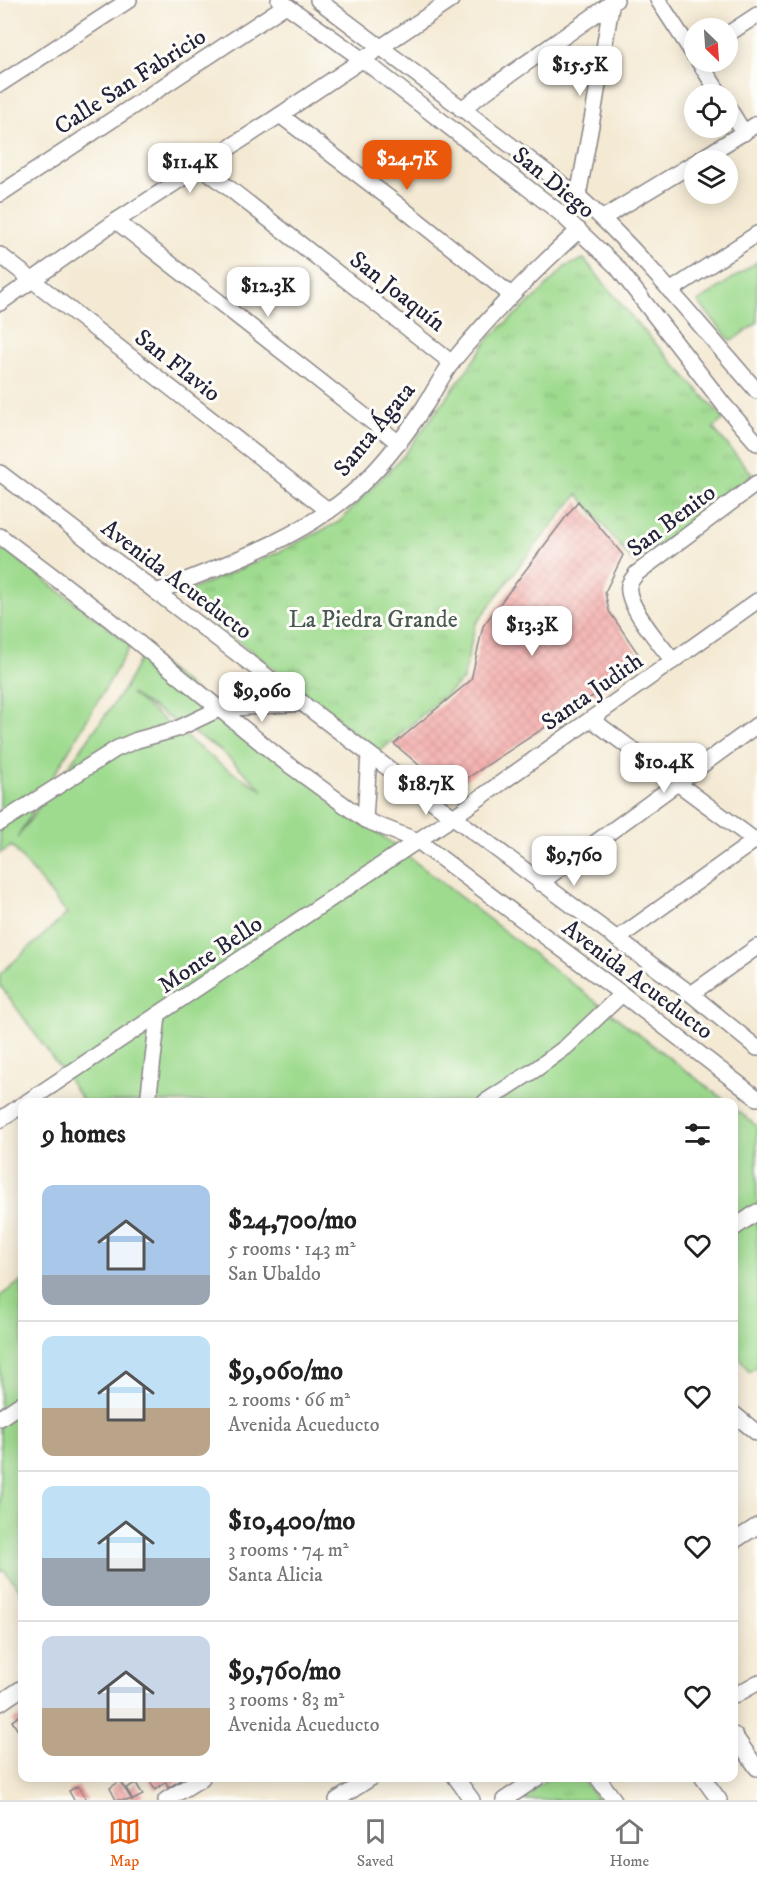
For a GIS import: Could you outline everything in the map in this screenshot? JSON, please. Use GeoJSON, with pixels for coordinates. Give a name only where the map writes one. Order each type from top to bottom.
{"type":"FeatureCollection","features":[{"type":"Feature","properties":{"kind":"street"},"geometry":{"type":"LineString","coordinates":[[0,84],[129,0]]}},
{"type":"Feature","properties":{"kind":"street","name":"San Diego"},"geometry":{"type":"LineString","coordinates":[[318,0],[578,196],[638,254],[754,383]]}},
{"type":"Feature","properties":{"kind":"street"},"geometry":{"type":"LineString","coordinates":[[0,303],[116,221],[202,167],[451,0]]}},
{"type":"Feature","properties":{"kind":"street"},"geometry":{"type":"LineString","coordinates":[[658,0],[684,40]]}},
{"type":"Feature","properties":{"kind":"street"},"geometry":{"type":"LineString","coordinates":[[461,109],[613,1]]}},
{"type":"Feature","properties":{"kind":"street"},"geometry":{"type":"LineString","coordinates":[[578,196],[613,1]]}},
{"type":"Feature","properties":{"kind":"street","name":"San Diego"},"geometry":{"type":"LineString","coordinates":[[283,2],[363,60],[579,230],[617,267],[724,405],[757,443]]}},
{"type":"Feature","properties":{"kind":"street","name":"Calle San Fabricio"},"geometry":{"type":"LineString","coordinates":[[0,194],[283,2]]}},
{"type":"Feature","properties":{"kind":"street"},"geometry":{"type":"LineString","coordinates":[[738,27],[757,15]]}},
{"type":"Feature","properties":{"kind":"street"},"geometry":{"type":"LineString","coordinates":[[280,115],[511,295]]}},
{"type":"Feature","properties":{"kind":"street"},"geometry":{"type":"LineString","coordinates":[[738,123],[744,133]]}},
{"type":"Feature","properties":{"kind":"street"},"geometry":{"type":"LineString","coordinates":[[716,150],[757,124]]}},
{"type":"Feature","properties":{"kind":"street","name":"San Joaquín"},"geometry":{"type":"LineString","coordinates":[[202,167],[452,363]]}},
{"type":"Feature","properties":{"kind":"street"},"geometry":{"type":"LineString","coordinates":[[603,218],[684,169]]}},
{"type":"Feature","properties":{"kind":"street"},"geometry":{"type":"LineString","coordinates":[[116,221],[399,442]]}},
{"type":"Feature","properties":{"kind":"street","name":"Santa Ágata"},"geometry":{"type":"LineString","coordinates":[[156,592],[263,548],[297,531],[352,494],[399,442],[424,408],[452,363],[511,295],[579,230]]}},
{"type":"Feature","properties":{"kind":"street"},"geometry":{"type":"LineString","coordinates":[[670,291],[757,234]]}},
{"type":"Feature","properties":{"kind":"street","name":"San Flavio"},"geometry":{"type":"LineString","coordinates":[[0,255],[329,511]]}},
{"type":"Feature","properties":{"kind":"street","name":"Avenida Acueducto"},"geometry":{"type":"LineString","coordinates":[[0,473],[540,883],[691,994],[757,1048]]}},
{"type":"Feature","properties":{"kind":"street","name":"San Benito"},"geometry":{"type":"LineString","coordinates":[[673,661],[637,612],[631,600],[629,587],[632,579],[757,483]]}},
{"type":"Feature","properties":{"kind":"street","name":"Avenida Acueducto"},"geometry":{"type":"LineString","coordinates":[[0,536],[108,618],[281,759],[365,820],[418,841],[757,1098]]}},
{"type":"Feature","properties":{"kind":"street","name":"Santa Judith"},"geometry":{"type":"LineString","coordinates":[[418,841],[757,601]]}},
{"type":"Feature","properties":{"kind":"street"},"geometry":{"type":"LineString","coordinates":[[0,823],[116,749],[136,740],[177,729],[219,709],[303,703]]}},
{"type":"Feature","properties":{"kind":"street"},"geometry":{"type":"LineString","coordinates":[[591,719],[756,840],[617,939]]}},
{"type":"Feature","properties":{"kind":"street"},"geometry":{"type":"LineString","coordinates":[[540,883],[757,725]]}},
{"type":"Feature","properties":{"kind":"street"},"geometry":{"type":"LineString","coordinates":[[365,820],[369,754]]}},
{"type":"Feature","properties":{"kind":"street","name":"Monte Bello"},"geometry":{"type":"LineString","coordinates":[[33,1098],[418,841]]}},
{"type":"Feature","properties":{"kind":"street"},"geometry":{"type":"LineString","coordinates":[[691,994],[757,947]]}},
{"type":"Feature","properties":{"kind":"street"},"geometry":{"type":"LineString","coordinates":[[491,1098],[566,1047],[622,994]]}},
{"type":"Feature","properties":{"kind":"street"},"geometry":{"type":"LineString","coordinates":[[148,1098],[158,1016]]}},
{"type":"Feature","properties":{"kind":"street"},"geometry":{"type":"LineString","coordinates":[[0,1120],[18,1108]]}},
{"type":"Feature","properties":{"kind":"street"},"geometry":{"type":"LineString","coordinates":[[738,1225],[757,1212]]}},
{"type":"Feature","properties":{"kind":"street"},"geometry":{"type":"LineString","coordinates":[[0,1418],[18,1406]]}},
{"type":"Feature","properties":{"kind":"street"},"geometry":{"type":"LineString","coordinates":[[738,1423],[757,1433]]}},
{"type":"Feature","properties":{"kind":"street"},"geometry":{"type":"LineString","coordinates":[[738,1538],[757,1526]]}},
{"type":"Feature","properties":{"kind":"street"},"geometry":{"type":"LineString","coordinates":[[738,1694],[757,1683]]}},
{"type":"Feature","properties":{"kind":"street"},"geometry":{"type":"LineString","coordinates":[[0,1703],[18,1691]]}},
{"type":"Feature","properties":{"kind":"street"},"geometry":{"type":"LineString","coordinates":[[738,1741],[757,1768]]}},
{"type":"Feature","properties":{"kind":"street"},"geometry":{"type":"LineString","coordinates":[[166,1800],[195,1782]]}},
{"type":"Feature","properties":{"kind":"street"},"geometry":{"type":"LineString","coordinates":[[338,1800],[365,1782]]}},
{"type":"Feature","properties":{"kind":"street"},"geometry":{"type":"LineString","coordinates":[[459,1782],[472,1800]]}},
{"type":"Feature","properties":{"kind":"street"},"geometry":{"type":"LineString","coordinates":[[504,1800],[531,1782]]}},
{"type":"Feature","properties":{"kind":"street"},"geometry":{"type":"LineString","coordinates":[[601,1782],[614,1800]]}},
{"type":"Feature","properties":{"kind":"street"},"geometry":{"type":"LineString","coordinates":[[706,1782],[719,1800]]}},
{"type":"Feature","properties":{"kind":"green space","name":"La Piedra Grande"},"geometry":{"type":"Polygon","coordinates":[[[584,259],[636,322],[724,419],[713,428],[753,475],[634,563],[578,494],[522,562],[475,625],[463,680],[378,753],[286,678],[184,600],[184,593],[279,552],[339,522],[404,455],[489,338],[538,295],[565,267],[584,259]]]}},
{"type":"Feature","properties":{"kind":"green space"},"geometry":{"type":"Polygon","coordinates":[[[757,262],[757,323],[731,341],[698,302],[757,262]]]}},
{"type":"Feature","properties":{"kind":"green space"},"geometry":{"type":"Polygon","coordinates":[[[0,546],[131,645],[17,838],[124,689],[144,651],[722,1098],[81,1098],[0,985],[0,974],[67,914],[12,846],[0,853],[0,546]],[[131,694],[224,767],[263,790],[219,749],[131,694]]]}},
{"type":"Feature","properties":{"kind":"green space"},"geometry":{"type":"Polygon","coordinates":[[[738,1111],[757,1126],[757,1366],[749,1372],[738,1355],[738,1111]]]}},
{"type":"Feature","properties":{"kind":"green space"},"geometry":{"type":"Polygon","coordinates":[[[18,1284],[18,1587],[4,1570],[0,1572],[0,1296],[18,1284]]]}},
{"type":"Feature","properties":{"kind":"green space"},"geometry":{"type":"Polygon","coordinates":[[[543,1782],[584,1782],[598,1800],[517,1800],[543,1782]]]}},
{"type":"Feature","properties":{"kind":"building"},"geometry":{"type":"Polygon","coordinates":[[[578,501],[623,555],[605,592],[609,611],[639,655],[642,664],[449,790],[394,744],[471,680],[483,626],[578,501]]]}},
{"type":"Feature","properties":{"kind":"building"},"geometry":{"type":"Polygon","coordinates":[[[18,1717],[18,1731],[12,1721],[18,1717]]]}},
{"type":"Feature","properties":{"kind":"building"},"geometry":{"type":"Polygon","coordinates":[[[121,1782],[132,1800],[116,1800],[110,1788],[121,1782]]]}},
{"type":"Feature","properties":{"kind":"building"},"geometry":{"type":"Polygon","coordinates":[[[150,1782],[166,1782],[155,1790],[150,1782]]]}},
{"type":"Feature","properties":{"kind":"building"},"geometry":{"type":"Polygon","coordinates":[[[166,1782],[178,1782],[168,1788],[166,1782]]]}},
{"type":"Feature","properties":{"kind":"building"},"geometry":{"type":"Polygon","coordinates":[[[136,1783],[143,1795],[133,1800],[126,1788],[136,1783]]]}},
{"type":"Feature","properties":{"kind":"building"},"geometry":{"type":"Polygon","coordinates":[[[78,1786],[87,1800],[74,1800],[69,1791],[78,1786]]]}}]}
